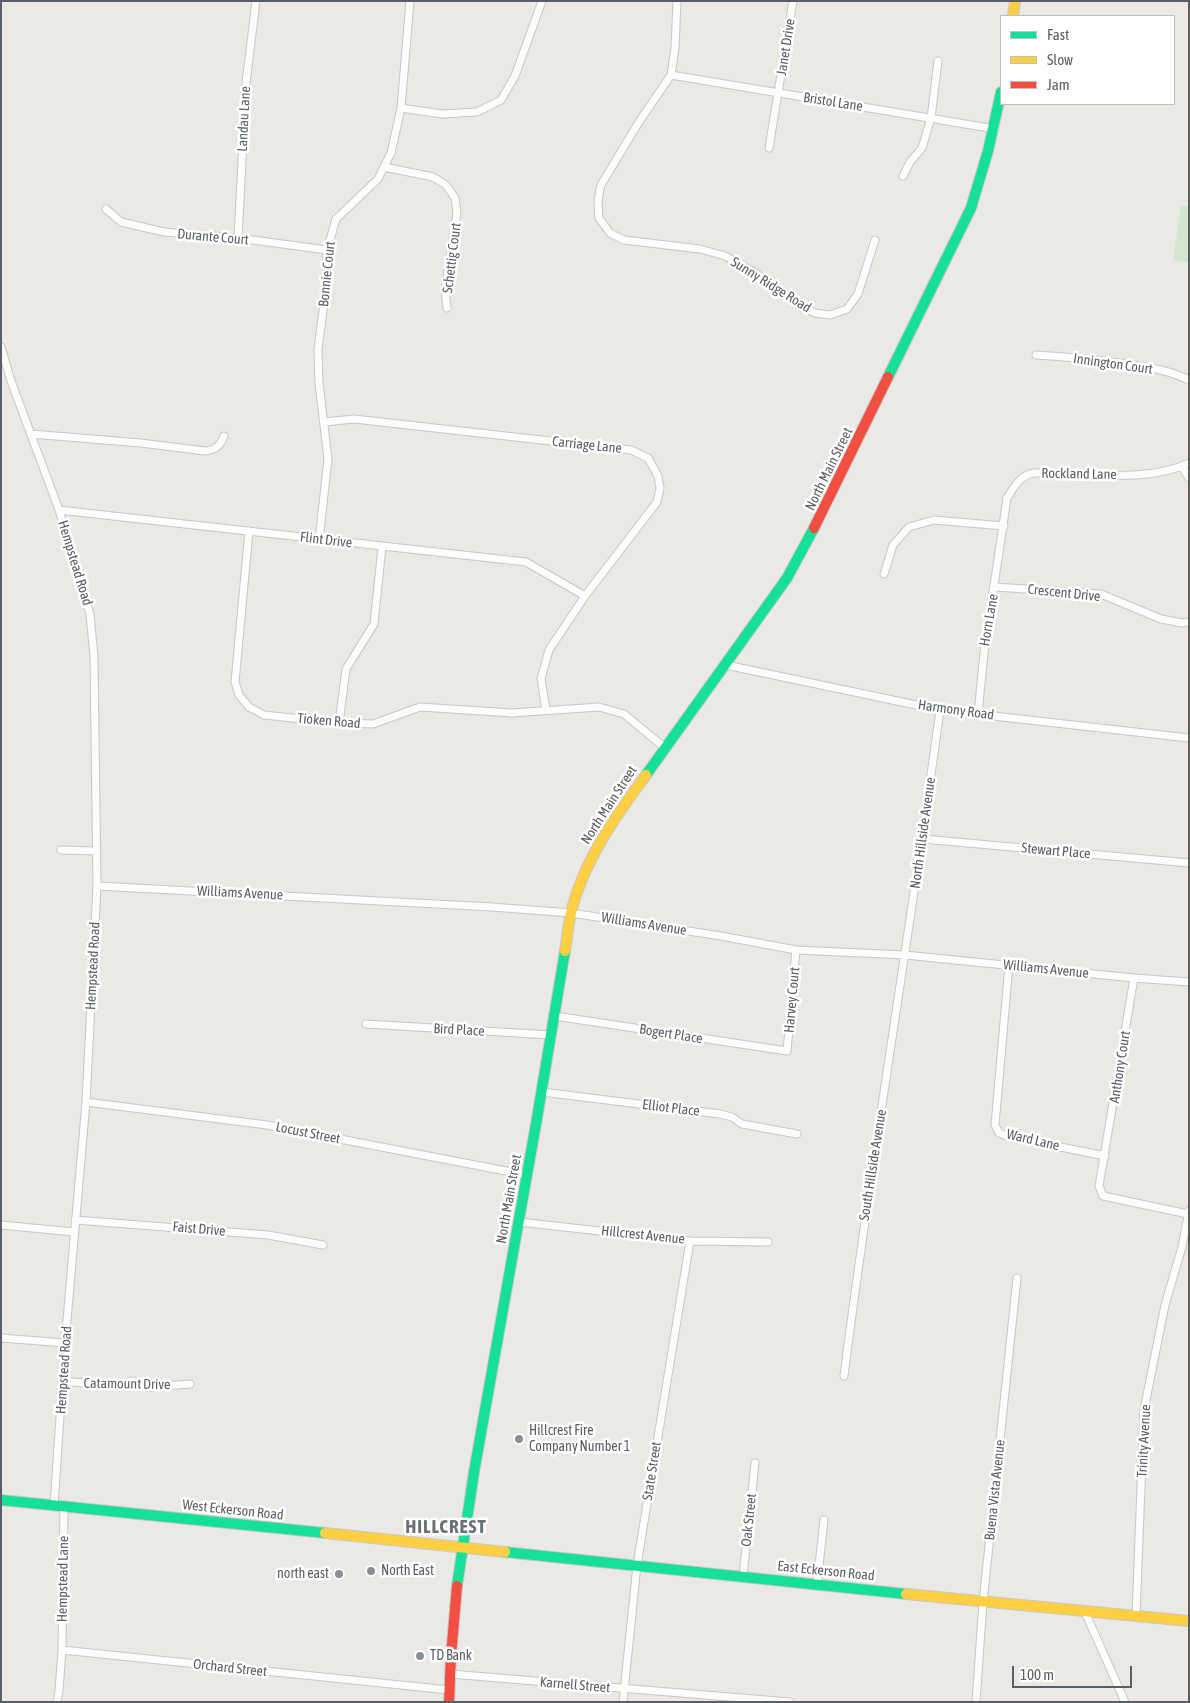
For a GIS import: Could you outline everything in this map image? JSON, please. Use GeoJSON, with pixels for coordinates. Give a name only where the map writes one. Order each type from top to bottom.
{"type":"FeatureCollection","features":[{"type":"Feature","properties":{"kind":"main road"},"geometry":{"type":"LineString","coordinates":[[1013,15],[1015,1]]}},
{"type":"Feature","properties":{"kind":"main road","name":"North Main Street"},"geometry":{"type":"LineString","coordinates":[[449,1702],[461,1548],[542,1092],[571,913],[579,888],[602,838],[664,747],[787,578],[820,519],[971,208],[995,129],[1000,98]]}},
{"type":"Feature","properties":{"kind":"main road","name":"West Eckerson Road"},"geometry":{"type":"LineString","coordinates":[[1,1500],[461,1548]]}},
{"type":"Feature","properties":{"kind":"main road","name":"East Eckerson Road"},"geometry":{"type":"LineString","coordinates":[[461,1548],[983,1602],[1189,1621]]}},
{"type":"Feature","properties":{"kind":"street","name":"Landau Lane"},"geometry":{"type":"LineString","coordinates":[[238,238],[246,83],[256,1]]}},
{"type":"Feature","properties":{"kind":"street","name":"Bonnie Court"},"geometry":{"type":"LineString","coordinates":[[319,540],[328,459],[319,384],[318,349],[326,288],[326,250],[336,218],[378,179],[391,153],[400,108],[410,1]]}},
{"type":"Feature","properties":{"kind":"street"},"geometry":{"type":"LineString","coordinates":[[400,108],[442,114],[477,112],[501,100],[515,76],[542,1]]}},
{"type":"Feature","properties":{"kind":"street","name":"Sunny Ridge Road"},"geometry":{"type":"LineString","coordinates":[[677,1],[676,48],[671,75],[639,122],[601,185],[598,200],[598,218],[610,233],[624,240],[700,250],[725,256],[754,272],[803,308],[815,313],[830,315],[847,309],[858,294],[875,240]]}},
{"type":"Feature","properties":{"kind":"street","name":"Janet Drive"},"geometry":{"type":"LineString","coordinates":[[769,148],[793,1]]}},
{"type":"Feature","properties":{"kind":"street"},"geometry":{"type":"LineString","coordinates":[[903,176],[910,162],[922,148],[931,118],[938,61]]}},
{"type":"Feature","properties":{"kind":"street","name":"Bristol Lane"},"geometry":{"type":"LineString","coordinates":[[671,75],[995,129]]}},
{"type":"Feature","properties":{"kind":"street","name":"Schettig Court"},"geometry":{"type":"LineString","coordinates":[[384,167],[433,177],[446,185],[455,198],[457,214],[446,290],[447,308]]}},
{"type":"Feature","properties":{"kind":"street","name":"Durante Court"},"geometry":{"type":"LineString","coordinates":[[106,208],[122,222],[164,232],[238,238],[326,250]]}},
{"type":"Feature","properties":{"kind":"street","name":"Hempstead Road"},"geometry":{"type":"LineString","coordinates":[[1,347],[11,381],[59,510],[90,614],[94,657],[97,886],[86,1102],[65,1343],[59,1507]]}},
{"type":"Feature","properties":{"kind":"street","name":"Innington Court"},"geometry":{"type":"LineString","coordinates":[[1036,356],[1094,359],[1141,366],[1178,374],[1189,380]]}},
{"type":"Feature","properties":{"kind":"street","name":"Carriage Lane"},"geometry":{"type":"LineString","coordinates":[[324,422],[354,419],[631,450],[648,458],[658,476],[660,488],[657,502],[585,596],[549,650],[542,680],[546,710]]}},
{"type":"Feature","properties":{"kind":"street"},"geometry":{"type":"LineString","coordinates":[[31,434],[141,443],[204,451],[218,447],[224,436]]}},
{"type":"Feature","properties":{"kind":"street"},"geometry":{"type":"LineString","coordinates":[[1185,465],[1189,478]]}},
{"type":"Feature","properties":{"kind":"street","name":"Rockland Lane"},"geometry":{"type":"LineString","coordinates":[[1004,526],[1007,498],[1016,483],[1030,474],[1126,475],[1163,471],[1185,465]]}},
{"type":"Feature","properties":{"kind":"street","name":"Flint Drive"},"geometry":{"type":"LineString","coordinates":[[59,510],[526,562],[585,596]]}},
{"type":"Feature","properties":{"kind":"street"},"geometry":{"type":"LineString","coordinates":[[884,574],[893,546],[909,527],[934,520],[1004,526]]}},
{"type":"Feature","properties":{"kind":"street","name":"Horn Lane"},"geometry":{"type":"LineString","coordinates":[[978,714],[984,653],[1004,526]]}},
{"type":"Feature","properties":{"kind":"street","name":"Tioken Road"},"geometry":{"type":"LineString","coordinates":[[249,531],[236,682],[239,695],[249,707],[264,715],[339,723],[373,724],[420,707],[512,713],[598,707],[624,714],[664,747]]}},
{"type":"Feature","properties":{"kind":"street"},"geometry":{"type":"LineString","coordinates":[[339,723],[346,669],[374,624],[382,547]]}},
{"type":"Feature","properties":{"kind":"street","name":"Crescent Drive"},"geometry":{"type":"LineString","coordinates":[[995,587],[1101,594],[1161,619],[1182,623],[1189,622]]}},
{"type":"Feature","properties":{"kind":"street","name":"Harmony Road"},"geometry":{"type":"LineString","coordinates":[[726,664],[940,710],[1189,738]]}},
{"type":"Feature","properties":{"kind":"street","name":"North Hillside Avenue"},"geometry":{"type":"LineString","coordinates":[[905,955],[940,710]]}},
{"type":"Feature","properties":{"kind":"street","name":"Stewart Place"},"geometry":{"type":"LineString","coordinates":[[923,839],[1189,863]]}},
{"type":"Feature","properties":{"kind":"street"},"geometry":{"type":"LineString","coordinates":[[60,850],[96,851]]}},
{"type":"Feature","properties":{"kind":"street","name":"Williams Avenue"},"geometry":{"type":"LineString","coordinates":[[97,886],[498,907],[571,913],[721,936],[796,950],[905,955],[1189,982]]}},
{"type":"Feature","properties":{"kind":"street","name":"Harvey Court"},"geometry":{"type":"LineString","coordinates":[[787,1051],[796,950]]}},
{"type":"Feature","properties":{"kind":"street","name":"South Hillside Avenue"},"geometry":{"type":"LineString","coordinates":[[844,1376],[859,1256],[905,955]]}},
{"type":"Feature","properties":{"kind":"street","name":"Ward Lane"},"geometry":{"type":"LineString","coordinates":[[1009,965],[995,1125],[999,1132],[1007,1136],[1105,1156]]}},
{"type":"Feature","properties":{"kind":"street","name":"Anthony Court"},"geometry":{"type":"LineString","coordinates":[[1105,1156],[1134,978]]}},
{"type":"Feature","properties":{"kind":"street","name":"Bogert Place"},"geometry":{"type":"LineString","coordinates":[[555,1016],[787,1051]]}},
{"type":"Feature","properties":{"kind":"street","name":"Bird Place"},"geometry":{"type":"LineString","coordinates":[[366,1024],[551,1035]]}},
{"type":"Feature","properties":{"kind":"street","name":"Elliot Place"},"geometry":{"type":"LineString","coordinates":[[542,1092],[720,1114],[742,1124],[797,1134]]}},
{"type":"Feature","properties":{"kind":"street","name":"Locust Street"},"geometry":{"type":"LineString","coordinates":[[86,1102],[267,1125],[527,1175]]}},
{"type":"Feature","properties":{"kind":"street"},"geometry":{"type":"LineString","coordinates":[[1105,1156],[1099,1186],[1102,1196],[1188,1213]]}},
{"type":"Feature","properties":{"kind":"street","name":"Trinity Avenue"},"geometry":{"type":"LineString","coordinates":[[1136,1615],[1144,1410],[1165,1305],[1185,1247],[1188,1213]]}},
{"type":"Feature","properties":{"kind":"street","name":"Faist Drive"},"geometry":{"type":"LineString","coordinates":[[75,1220],[268,1235],[323,1245]]}},
{"type":"Feature","properties":{"kind":"street","name":"Hillcrest Avenue"},"geometry":{"type":"LineString","coordinates":[[519,1222],[690,1241],[768,1242]]}},
{"type":"Feature","properties":{"kind":"street"},"geometry":{"type":"LineString","coordinates":[[1,1226],[74,1232]]}},
{"type":"Feature","properties":{"kind":"street","name":"State Street"},"geometry":{"type":"LineString","coordinates":[[623,1702],[637,1565],[690,1241]]}},
{"type":"Feature","properties":{"kind":"street","name":"Buena Vista Avenue"},"geometry":{"type":"LineString","coordinates":[[976,1702],[983,1602],[1017,1278]]}},
{"type":"Feature","properties":{"kind":"street"},"geometry":{"type":"LineString","coordinates":[[1,1338],[65,1343]]}},
{"type":"Feature","properties":{"kind":"street","name":"Catamount Drive"},"geometry":{"type":"LineString","coordinates":[[63,1382],[113,1386],[133,1381],[150,1387],[190,1384]]}},
{"type":"Feature","properties":{"kind":"street","name":"Oak Street"},"geometry":{"type":"LineString","coordinates":[[743,1576],[755,1463]]}},
{"type":"Feature","properties":{"kind":"street","name":"Hempstead Lane"},"geometry":{"type":"LineString","coordinates":[[59,1507],[62,1650]]}},
{"type":"Feature","properties":{"kind":"street"},"geometry":{"type":"LineString","coordinates":[[817,1584],[824,1520]]}},
{"type":"Feature","properties":{"kind":"street"},"geometry":{"type":"LineString","coordinates":[[1084,1612],[1124,1702]]}},
{"type":"Feature","properties":{"kind":"street"},"geometry":{"type":"LineString","coordinates":[[57,1702],[62,1650]]}},
{"type":"Feature","properties":{"kind":"street","name":"Orchard Street"},"geometry":{"type":"LineString","coordinates":[[62,1650],[449,1690]]}},
{"type":"Feature","properties":{"kind":"street","name":"Karnell Street"},"geometry":{"type":"LineString","coordinates":[[450,1674],[790,1702]]}},
{"type":"Feature","properties":{"kind":"green space"},"geometry":{"type":"Polygon","coordinates":[[[1181,206],[1189,206],[1189,262],[1173,260],[1181,206]]]}},
{"type":"Feature","properties":{"kind":"traffic: fast"},"geometry":{"type":"LineString","coordinates":[[888,377],[971,208],[988,151],[1000,97]]}},
{"type":"Feature","properties":{"kind":"traffic: fast"},"geometry":{"type":"LineString","coordinates":[[646,775],[787,578],[814,528]]}},
{"type":"Feature","properties":{"kind":"traffic: fast"},"geometry":{"type":"LineString","coordinates":[[457,1586],[474,1472],[565,951]]}},
{"type":"Feature","properties":{"kind":"traffic: fast"},"geometry":{"type":"LineString","coordinates":[[1,1500],[325,1533]]}},
{"type":"Feature","properties":{"kind":"traffic: fast"},"geometry":{"type":"LineString","coordinates":[[505,1552],[906,1594]]}},
{"type":"Feature","properties":{"kind":"traffic: slow"},"geometry":{"type":"LineString","coordinates":[[1013,15],[1015,1]]}},
{"type":"Feature","properties":{"kind":"traffic: slow"},"geometry":{"type":"LineString","coordinates":[[565,951],[571,913],[583,876],[601,841],[646,775]]}},
{"type":"Feature","properties":{"kind":"traffic: slow"},"geometry":{"type":"LineString","coordinates":[[325,1533],[505,1552]]}},
{"type":"Feature","properties":{"kind":"traffic: slow"},"geometry":{"type":"LineString","coordinates":[[906,1594],[1189,1621]]}},
{"type":"Feature","properties":{"kind":"traffic: jam"},"geometry":{"type":"LineString","coordinates":[[814,528],[888,377]]}},
{"type":"Feature","properties":{"kind":"traffic: jam"},"geometry":{"type":"LineString","coordinates":[[449,1702],[457,1586]]}},
{"type":"Feature","properties":{"kind":"place","name":"Hillcrest Fire Company Number 1"},"geometry":{"type":"Point","coordinates":[519,1439]}},
{"type":"Feature","properties":{"kind":"place","name":"North East"},"geometry":{"type":"Point","coordinates":[371,1571]}},
{"type":"Feature","properties":{"kind":"place","name":"north east"},"geometry":{"type":"Point","coordinates":[339,1574]}},
{"type":"Feature","properties":{"kind":"place","name":"TD Bank"},"geometry":{"type":"Point","coordinates":[420,1656]}},
{"type":"Feature","properties":{"kind":"district","name":"HILLCREST"},"geometry":{"type":"Point","coordinates":[446,1527]}}]}
